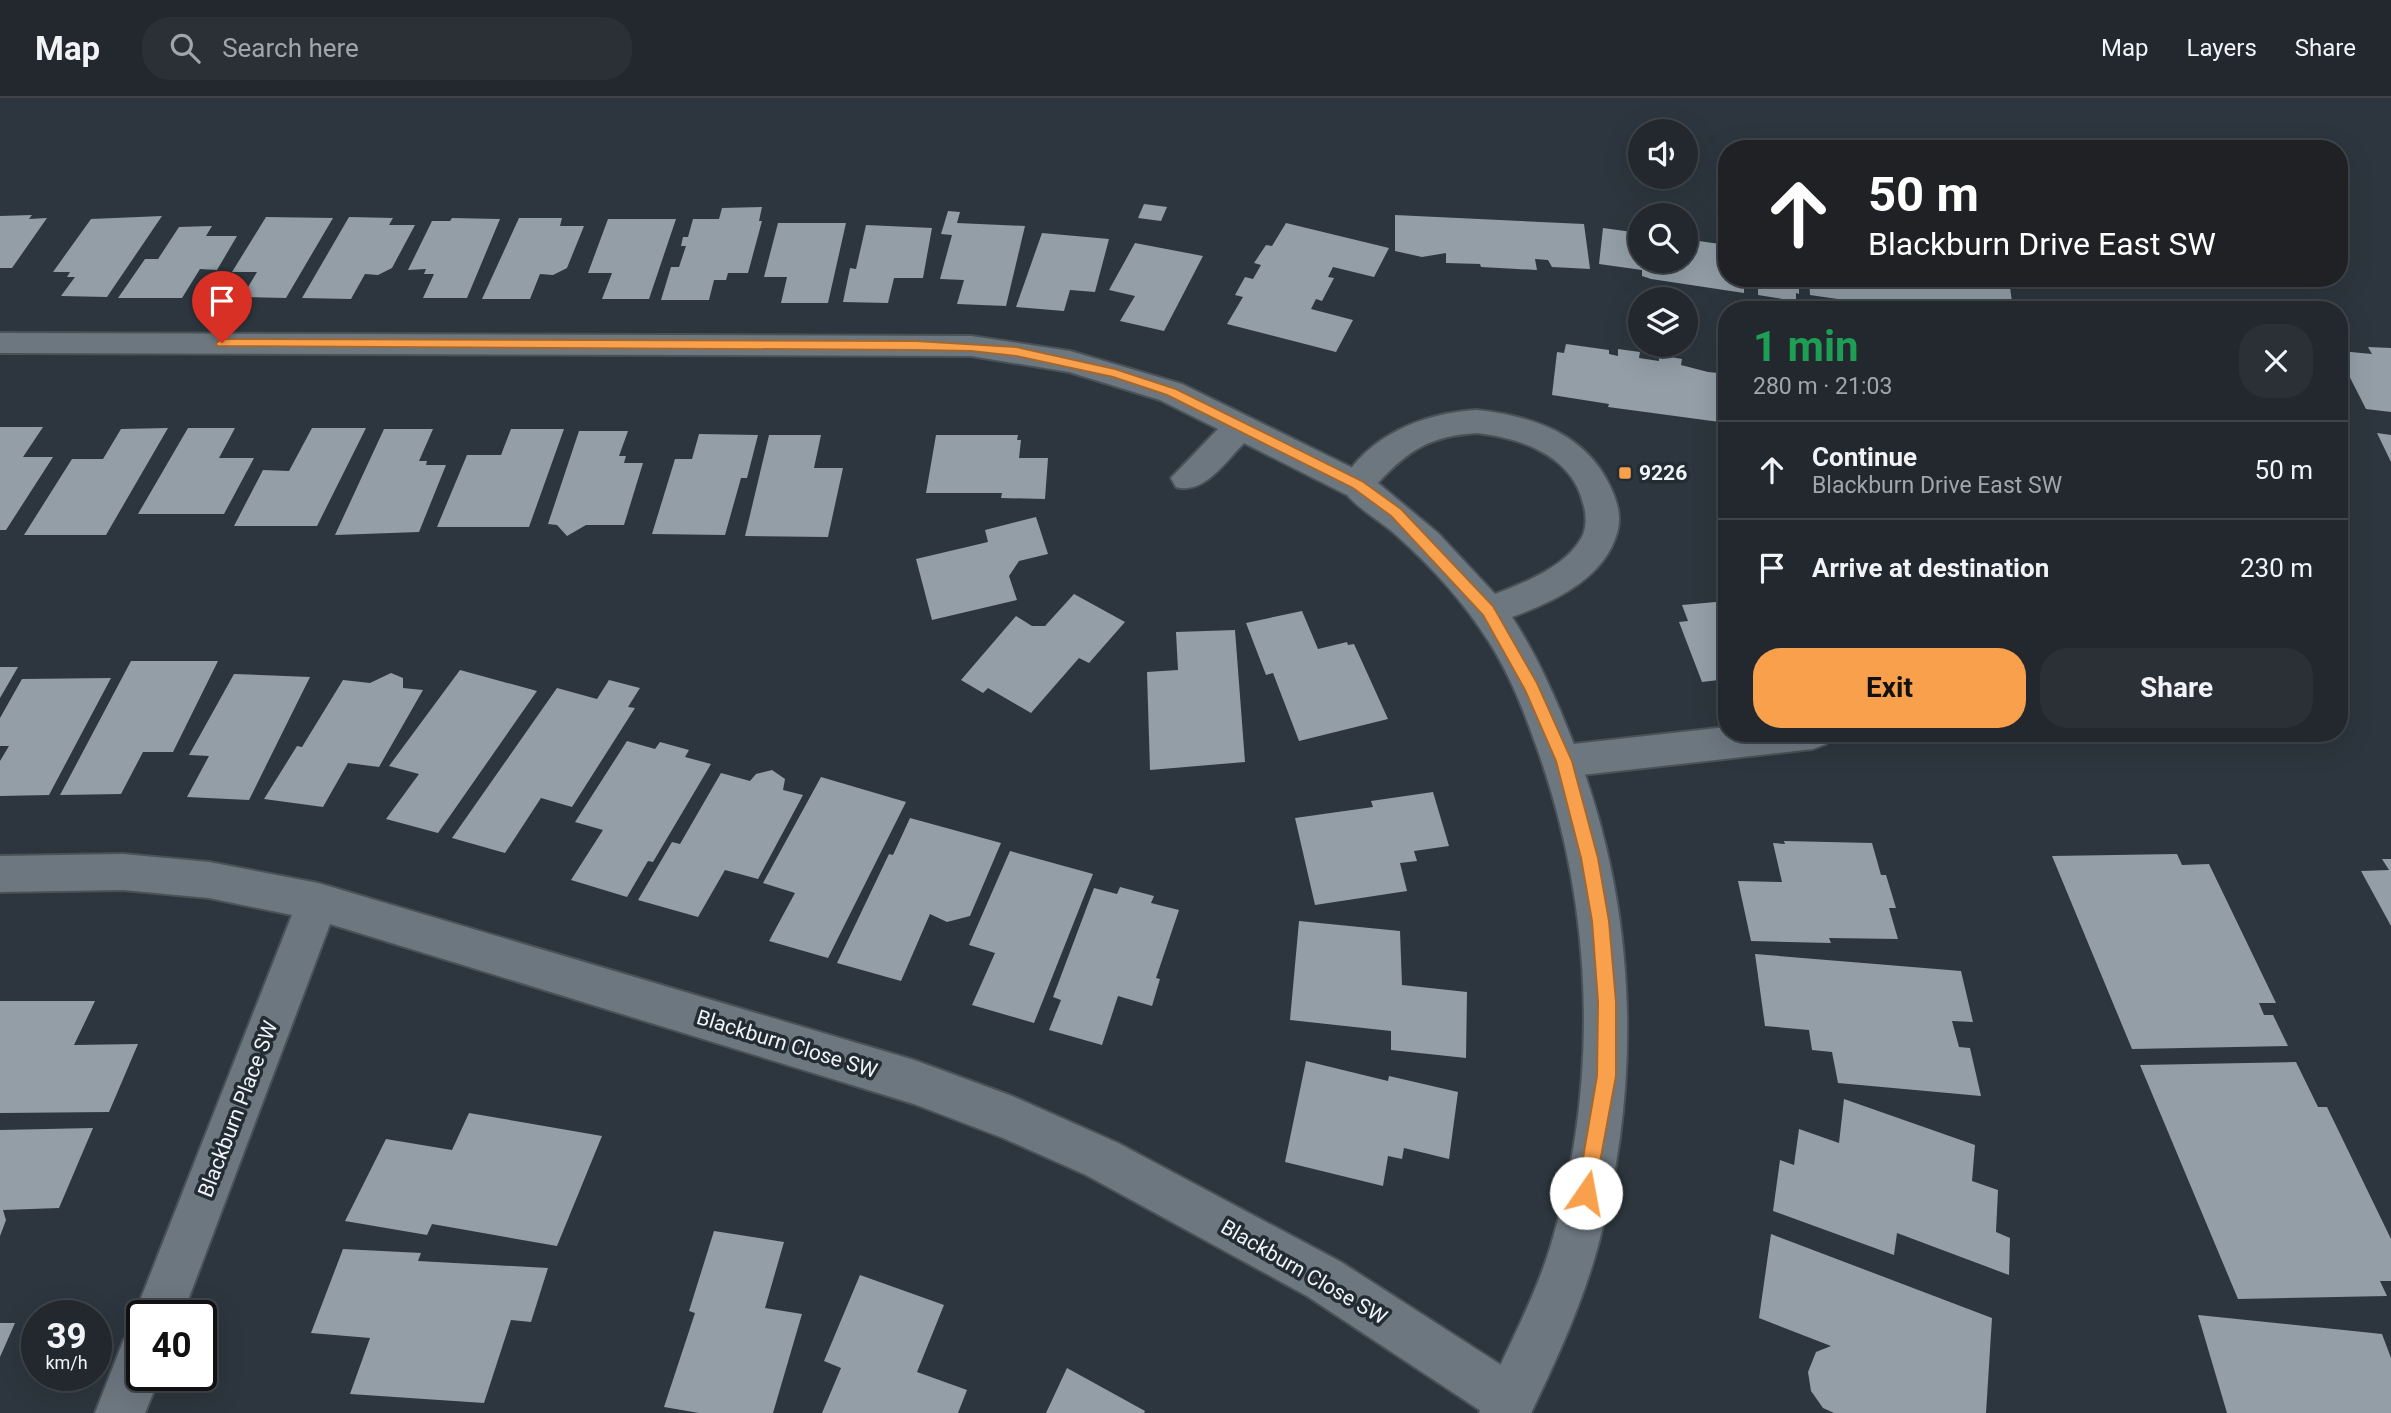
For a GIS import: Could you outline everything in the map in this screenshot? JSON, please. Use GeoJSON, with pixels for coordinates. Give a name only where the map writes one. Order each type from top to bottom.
{"type":"FeatureCollection","features":[{"type":"Feature","properties":{"kind":"street"},"geometry":{"type":"LineString","coordinates":[[0,343],[971,346],[1016,352],[1115,373],[1171,392],[1242,425],[1357,485],[1396,513],[1488,611],[1532,687],[1564,761],[1589,858],[1600,921],[1607,1002],[1606,1076],[1582,1215],[1551,1312],[1507,1407]]}},
{"type":"Feature","properties":{"kind":"street"},"geometry":{"type":"LineString","coordinates":[[1357,485],[1386,453],[1428,429],[1468,422],[1537,434],[1569,452],[1595,482],[1604,514],[1596,543],[1569,573],[1527,597],[1488,611]]}},
{"type":"Feature","properties":{"kind":"street"},"geometry":{"type":"LineString","coordinates":[[1188,478],[1242,425]]}},
{"type":"Feature","properties":{"kind":"street"},"geometry":{"type":"LineString","coordinates":[[1564,761],[1733,742]]}},
{"type":"Feature","properties":{"kind":"street","name":"Blackburn Close SW"},"geometry":{"type":"LineString","coordinates":[[0,874],[136,873],[209,880],[318,902],[914,1082],[1012,1119],[1102,1159],[1324,1279],[1507,1407]]}},
{"type":"Feature","properties":{"kind":"street","name":"Blackburn Place SW"},"geometry":{"type":"LineString","coordinates":[[164,1300],[318,902]]}},
{"type":"Feature","properties":{"kind":"street"},"geometry":{"type":"LineString","coordinates":[[120,1413],[129,1391]]}},
{"type":"Feature","properties":{"kind":"building"},"geometry":{"type":"Polygon","coordinates":[[[1144,204],[1167,207],[1161,221],[1138,218],[1144,204]]]}},
{"type":"Feature","properties":{"kind":"building"},"geometry":{"type":"Polygon","coordinates":[[[762,207],[759,221],[762,221],[748,273],[728,273],[726,280],[714,280],[709,300],[661,300],[671,267],[679,267],[686,246],[681,246],[683,237],[688,237],[693,219],[719,219],[722,208],[762,207]]]}},
{"type":"Feature","properties":{"kind":"building"},"geometry":{"type":"Polygon","coordinates":[[[948,211],[960,212],[957,223],[1025,226],[1006,306],[957,304],[964,280],[940,279],[952,235],[941,234],[948,211]]]}},
{"type":"Feature","properties":{"kind":"building"},"geometry":{"type":"Polygon","coordinates":[[[32,215],[29,219],[47,218],[12,268],[0,268],[0,216],[32,215]]]}},
{"type":"Feature","properties":{"kind":"building"},"geometry":{"type":"Polygon","coordinates":[[[1395,215],[1584,224],[1590,269],[1552,267],[1548,260],[1535,259],[1537,270],[1481,267],[1480,264],[1446,263],[1446,253],[1422,257],[1395,251],[1395,215]]]}},
{"type":"Feature","properties":{"kind":"building"},"geometry":{"type":"Polygon","coordinates":[[[162,216],[107,297],[61,296],[75,277],[67,277],[70,272],[53,272],[91,219],[162,216]]]}},
{"type":"Feature","properties":{"kind":"building"},"geometry":{"type":"Polygon","coordinates":[[[266,217],[333,218],[286,298],[242,297],[257,272],[232,272],[266,217]]]}},
{"type":"Feature","properties":{"kind":"building"},"geometry":{"type":"Polygon","coordinates":[[[349,217],[393,218],[389,225],[415,225],[392,268],[378,275],[365,274],[351,299],[302,298],[349,217]]]}},
{"type":"Feature","properties":{"kind":"building"},"geometry":{"type":"Polygon","coordinates":[[[452,218],[500,219],[467,298],[423,298],[434,274],[424,274],[426,269],[408,270],[432,221],[450,221],[452,218]]]}},
{"type":"Feature","properties":{"kind":"building"},"geometry":{"type":"Polygon","coordinates":[[[519,218],[562,218],[560,226],[584,226],[567,268],[553,275],[540,274],[530,299],[482,299],[519,218]]]}},
{"type":"Feature","properties":{"kind":"building"},"geometry":{"type":"Polygon","coordinates":[[[608,219],[676,219],[649,299],[602,299],[612,273],[588,273],[608,219]]]}},
{"type":"Feature","properties":{"kind":"building"},"geometry":{"type":"Polygon","coordinates":[[[778,223],[846,223],[828,303],[781,303],[787,277],[764,277],[778,223]]]}},
{"type":"Feature","properties":{"kind":"building"},"geometry":{"type":"Polygon","coordinates":[[[1286,223],[1389,248],[1374,277],[1333,267],[1328,277],[1334,278],[1322,301],[1316,299],[1311,309],[1353,320],[1336,352],[1227,324],[1243,297],[1235,295],[1245,277],[1253,279],[1261,265],[1254,263],[1266,245],[1272,246],[1286,223]]]}},
{"type":"Feature","properties":{"kind":"building"},"geometry":{"type":"Polygon","coordinates":[[[866,225],[932,228],[923,278],[894,278],[888,303],[843,302],[850,268],[856,269],[866,225]]]}},
{"type":"Feature","properties":{"kind":"building"},"geometry":{"type":"Polygon","coordinates":[[[212,226],[206,236],[237,236],[217,270],[200,269],[182,298],[118,298],[145,259],[158,259],[179,227],[212,226]]]}},
{"type":"Feature","properties":{"kind":"building"},"geometry":{"type":"Polygon","coordinates":[[[1603,228],[1628,231],[1628,268],[1599,264],[1603,228]]]}},
{"type":"Feature","properties":{"kind":"building"},"geometry":{"type":"Polygon","coordinates":[[[1042,233],[1109,239],[1095,292],[1070,290],[1064,311],[1016,307],[1042,233]]]}},
{"type":"Feature","properties":{"kind":"building"},"geometry":{"type":"Polygon","coordinates":[[[1698,241],[1718,244],[1718,287],[1744,287],[1744,293],[1651,279],[1642,276],[1642,273],[1698,273],[1698,241]]]}},
{"type":"Feature","properties":{"kind":"building"},"geometry":{"type":"Polygon","coordinates":[[[1135,243],[1203,256],[1164,331],[1120,321],[1135,296],[1109,290],[1135,243]]]}},
{"type":"Feature","properties":{"kind":"building"},"geometry":{"type":"Polygon","coordinates":[[[1751,287],[1799,287],[1796,301],[1758,295],[1758,288],[1751,287]]]}},
{"type":"Feature","properties":{"kind":"building"},"geometry":{"type":"Polygon","coordinates":[[[1810,287],[2010,287],[2012,301],[1851,301],[1810,295],[1810,287]]]}},
{"type":"Feature","properties":{"kind":"building"},"geometry":{"type":"Polygon","coordinates":[[[1566,344],[1609,350],[1609,354],[1618,356],[1618,349],[1628,350],[1628,357],[1659,361],[1659,357],[1682,359],[1681,365],[1718,373],[1718,422],[1608,407],[1609,404],[1552,395],[1557,352],[1564,353],[1566,344]]]}},
{"type":"Feature","properties":{"kind":"building"},"geometry":{"type":"Polygon","coordinates":[[[2368,347],[2391,348],[2391,412],[2366,409],[2348,374],[2348,352],[2372,354],[2368,347]]]}},
{"type":"Feature","properties":{"kind":"building"},"geometry":{"type":"Polygon","coordinates":[[[0,427],[43,427],[23,457],[53,457],[6,530],[0,530],[0,427]]]}},
{"type":"Feature","properties":{"kind":"building"},"geometry":{"type":"Polygon","coordinates":[[[168,428],[106,535],[24,535],[72,459],[103,459],[121,429],[168,428]]]}},
{"type":"Feature","properties":{"kind":"building"},"geometry":{"type":"Polygon","coordinates":[[[188,428],[235,428],[219,458],[254,458],[224,514],[138,514],[188,428]]]}},
{"type":"Feature","properties":{"kind":"building"},"geometry":{"type":"Polygon","coordinates":[[[312,428],[366,428],[317,526],[234,526],[263,470],[289,471],[312,428]]]}},
{"type":"Feature","properties":{"kind":"building"},"geometry":{"type":"Polygon","coordinates":[[[384,429],[433,429],[419,461],[427,461],[426,465],[446,465],[419,532],[335,535],[384,429]]]}},
{"type":"Feature","properties":{"kind":"building"},"geometry":{"type":"Polygon","coordinates":[[[511,429],[564,429],[529,527],[437,527],[467,455],[501,455],[511,429]]]}},
{"type":"Feature","properties":{"kind":"building"},"geometry":{"type":"Polygon","coordinates":[[[579,431],[628,431],[619,456],[626,456],[624,463],[643,463],[624,525],[586,525],[567,536],[557,525],[548,524],[579,431]]]}},
{"type":"Feature","properties":{"kind":"building"},"geometry":{"type":"Polygon","coordinates":[[[2377,433],[2391,435],[2391,462],[2377,433]]]}},
{"type":"Feature","properties":{"kind":"building"},"geometry":{"type":"Polygon","coordinates":[[[699,434],[758,435],[747,478],[741,478],[725,535],[652,534],[675,459],[692,459],[699,434]]]}},
{"type":"Feature","properties":{"kind":"building"},"geometry":{"type":"Polygon","coordinates":[[[769,435],[821,435],[814,468],[843,468],[828,537],[745,536],[769,435]]]}},
{"type":"Feature","properties":{"kind":"building"},"geometry":{"type":"Polygon","coordinates":[[[936,435],[1018,435],[1017,440],[1021,440],[1019,458],[1048,458],[1045,499],[1001,498],[1002,493],[926,493],[936,435]]]}},
{"type":"Feature","properties":{"kind":"building"},"geometry":{"type":"Polygon","coordinates":[[[1036,517],[1048,554],[1019,561],[1009,576],[1017,600],[932,620],[916,559],[988,542],[985,530],[1036,517]]]}},
{"type":"Feature","properties":{"kind":"building"},"geometry":{"type":"Polygon","coordinates":[[[1074,594],[1125,622],[1089,663],[1079,658],[1031,713],[988,688],[983,693],[961,680],[1016,616],[1032,626],[1045,626],[1074,594]]]}},
{"type":"Feature","properties":{"kind":"building"},"geometry":{"type":"Polygon","coordinates":[[[1718,602],[1718,680],[1702,682],[1679,622],[1688,621],[1682,605],[1718,602]]]}},
{"type":"Feature","properties":{"kind":"building"},"geometry":{"type":"Polygon","coordinates":[[[1302,611],[1318,649],[1347,642],[1348,645],[1354,644],[1388,719],[1299,741],[1273,673],[1266,675],[1246,623],[1302,611]]]}},
{"type":"Feature","properties":{"kind":"building"},"geometry":{"type":"Polygon","coordinates":[[[1235,630],[1245,762],[1150,770],[1147,672],[1178,670],[1176,632],[1235,630]]]}},
{"type":"Feature","properties":{"kind":"building"},"geometry":{"type":"Polygon","coordinates":[[[131,661],[218,661],[173,752],[143,752],[121,794],[60,795],[131,661]]]}},
{"type":"Feature","properties":{"kind":"building"},"geometry":{"type":"Polygon","coordinates":[[[0,667],[18,667],[0,698],[0,667]]]}},
{"type":"Feature","properties":{"kind":"building"},"geometry":{"type":"Polygon","coordinates":[[[460,670],[537,691],[438,833],[386,819],[419,774],[389,766],[460,670]]]}},
{"type":"Feature","properties":{"kind":"building"},"geometry":{"type":"Polygon","coordinates":[[[391,673],[403,678],[403,688],[423,690],[379,767],[348,763],[323,807],[264,799],[297,746],[302,747],[343,680],[370,683],[391,673]]]}},
{"type":"Feature","properties":{"kind":"building"},"geometry":{"type":"Polygon","coordinates":[[[234,674],[310,677],[249,800],[187,797],[209,756],[189,755],[234,674]]]}},
{"type":"Feature","properties":{"kind":"building"},"geometry":{"type":"Polygon","coordinates":[[[111,678],[49,795],[0,796],[0,761],[9,746],[0,746],[0,718],[22,679],[111,678]]]}},
{"type":"Feature","properties":{"kind":"building"},"geometry":{"type":"Polygon","coordinates":[[[609,680],[640,688],[628,707],[635,708],[572,807],[541,798],[505,853],[452,838],[557,688],[597,699],[609,680]]]}},
{"type":"Feature","properties":{"kind":"building"},"geometry":{"type":"Polygon","coordinates":[[[627,741],[655,749],[660,742],[689,750],[685,757],[711,764],[653,862],[648,861],[627,897],[571,880],[603,830],[575,822],[627,741]]]}},
{"type":"Feature","properties":{"kind":"building"},"geometry":{"type":"Polygon","coordinates":[[[772,770],[785,779],[783,790],[803,795],[758,879],[725,870],[698,917],[638,900],[672,842],[680,844],[721,773],[750,781],[756,774],[772,770]]]}},
{"type":"Feature","properties":{"kind":"building"},"geometry":{"type":"Polygon","coordinates":[[[821,777],[906,802],[828,958],[769,941],[795,893],[763,883],[821,777]]]}},
{"type":"Feature","properties":{"kind":"building"},"geometry":{"type":"Polygon","coordinates":[[[1433,792],[1449,846],[1414,851],[1417,861],[1400,863],[1407,891],[1315,905],[1295,818],[1373,807],[1371,801],[1433,792]]]}},
{"type":"Feature","properties":{"kind":"building"},"geometry":{"type":"Polygon","coordinates":[[[910,818],[1001,843],[970,916],[947,922],[930,914],[901,981],[837,963],[889,854],[893,855],[910,818]]]}},
{"type":"Feature","properties":{"kind":"building"},"geometry":{"type":"Polygon","coordinates":[[[1784,841],[1872,843],[1881,875],[1886,875],[1896,908],[1889,908],[1898,939],[1829,938],[1831,943],[1751,941],[1738,881],[1782,882],[1773,843],[1785,844],[1784,841]]]}},
{"type":"Feature","properties":{"kind":"building"},"geometry":{"type":"Polygon","coordinates":[[[1010,851],[1093,874],[1034,1023],[972,1005],[995,953],[969,945],[1010,851]]]}},
{"type":"Feature","properties":{"kind":"building"},"geometry":{"type":"Polygon","coordinates":[[[2177,854],[2182,865],[2209,864],[2276,1003],[2259,1003],[2264,1015],[2273,1015],[2288,1046],[2132,1049],[2052,856],[2177,854]]]}},
{"type":"Feature","properties":{"kind":"building"},"geometry":{"type":"Polygon","coordinates":[[[2382,859],[2391,859],[2391,926],[2361,871],[2389,870],[2382,859]]]}},
{"type":"Feature","properties":{"kind":"building"},"geometry":{"type":"Polygon","coordinates":[[[1120,887],[1154,896],[1151,903],[1179,910],[1156,978],[1160,979],[1152,1006],[1118,996],[1102,1045],[1049,1030],[1061,1000],[1053,997],[1094,888],[1117,894],[1120,887]]]}},
{"type":"Feature","properties":{"kind":"building"},"geometry":{"type":"Polygon","coordinates":[[[1299,921],[1400,931],[1402,985],[1467,992],[1466,1058],[1391,1050],[1391,1031],[1290,1020],[1299,921]]]}},
{"type":"Feature","properties":{"kind":"building"},"geometry":{"type":"Polygon","coordinates":[[[1755,954],[1961,971],[1973,1022],[1952,1021],[1959,1047],[1970,1048],[1981,1096],[1838,1083],[1832,1052],[1812,1050],[1809,1030],[1765,1026],[1755,954]]]}},
{"type":"Feature","properties":{"kind":"building"},"geometry":{"type":"Polygon","coordinates":[[[0,1001],[95,1001],[74,1045],[138,1044],[109,1112],[0,1113],[0,1001]]]}},
{"type":"Feature","properties":{"kind":"building"},"geometry":{"type":"Polygon","coordinates":[[[1306,1061],[1388,1081],[1389,1076],[1458,1092],[1449,1159],[1404,1148],[1402,1159],[1388,1156],[1383,1186],[1285,1162],[1306,1061]]]}},
{"type":"Feature","properties":{"kind":"building"},"geometry":{"type":"Polygon","coordinates":[[[2296,1062],[2318,1107],[2327,1107],[2391,1239],[2391,1281],[2380,1281],[2387,1296],[2238,1299],[2140,1065],[2296,1062]]]}},
{"type":"Feature","properties":{"kind":"building"},"geometry":{"type":"Polygon","coordinates":[[[1844,1099],[1975,1145],[1972,1181],[1998,1190],[1996,1232],[2010,1238],[2009,1275],[1897,1233],[1894,1255],[1773,1211],[1780,1160],[1794,1165],[1799,1129],[1839,1143],[1844,1099]]]}},
{"type":"Feature","properties":{"kind":"building"},"geometry":{"type":"Polygon","coordinates":[[[469,1113],[602,1136],[557,1246],[432,1224],[427,1235],[345,1221],[386,1139],[452,1150],[469,1113]]]}},
{"type":"Feature","properties":{"kind":"building"},"geometry":{"type":"Polygon","coordinates":[[[93,1128],[59,1208],[3,1210],[6,1220],[0,1236],[0,1130],[93,1128]]]}},
{"type":"Feature","properties":{"kind":"building"},"geometry":{"type":"Polygon","coordinates":[[[714,1231],[784,1242],[765,1308],[802,1314],[773,1413],[699,1413],[664,1407],[695,1313],[689,1311],[714,1231]]]}},
{"type":"Feature","properties":{"kind":"building"},"geometry":{"type":"Polygon","coordinates":[[[1771,1234],[1992,1318],[1986,1413],[1834,1413],[1823,1408],[1811,1391],[1808,1372],[1816,1352],[1831,1346],[1759,1318],[1771,1234]]]}},
{"type":"Feature","properties":{"kind":"building"},"geometry":{"type":"Polygon","coordinates":[[[343,1249],[421,1253],[418,1261],[548,1268],[531,1322],[511,1320],[484,1403],[350,1394],[370,1338],[311,1333],[343,1249]]]}},
{"type":"Feature","properties":{"kind":"building"},"geometry":{"type":"Polygon","coordinates":[[[860,1275],[944,1305],[917,1372],[967,1390],[958,1413],[822,1413],[841,1368],[824,1361],[860,1275]]]}},
{"type":"Feature","properties":{"kind":"building"},"geometry":{"type":"Polygon","coordinates":[[[2198,1315],[2382,1334],[2391,1358],[2391,1413],[2227,1413],[2198,1315]]]}},
{"type":"Feature","properties":{"kind":"building"},"geometry":{"type":"Polygon","coordinates":[[[0,1323],[15,1323],[0,1357],[0,1323]]]}},
{"type":"Feature","properties":{"kind":"building"},"geometry":{"type":"Polygon","coordinates":[[[1067,1368],[1145,1411],[1144,1413],[1046,1413],[1067,1368]]]}},
{"type":"Feature","properties":{"kind":"place","name":"9226"},"geometry":{"type":"Point","coordinates":[1625,473]}},
{"type":"Feature","properties":{"kind":"route"},"geometry":{"type":"LineString","coordinates":[[222,343],[971,346],[1070,362],[1115,373],[1171,392],[1242,425],[1357,485],[1396,513],[1435,551],[1488,611],[1532,687],[1564,761],[1589,858],[1600,921],[1607,1002],[1606,1076],[1596,1149],[1586,1193]]}}]}
